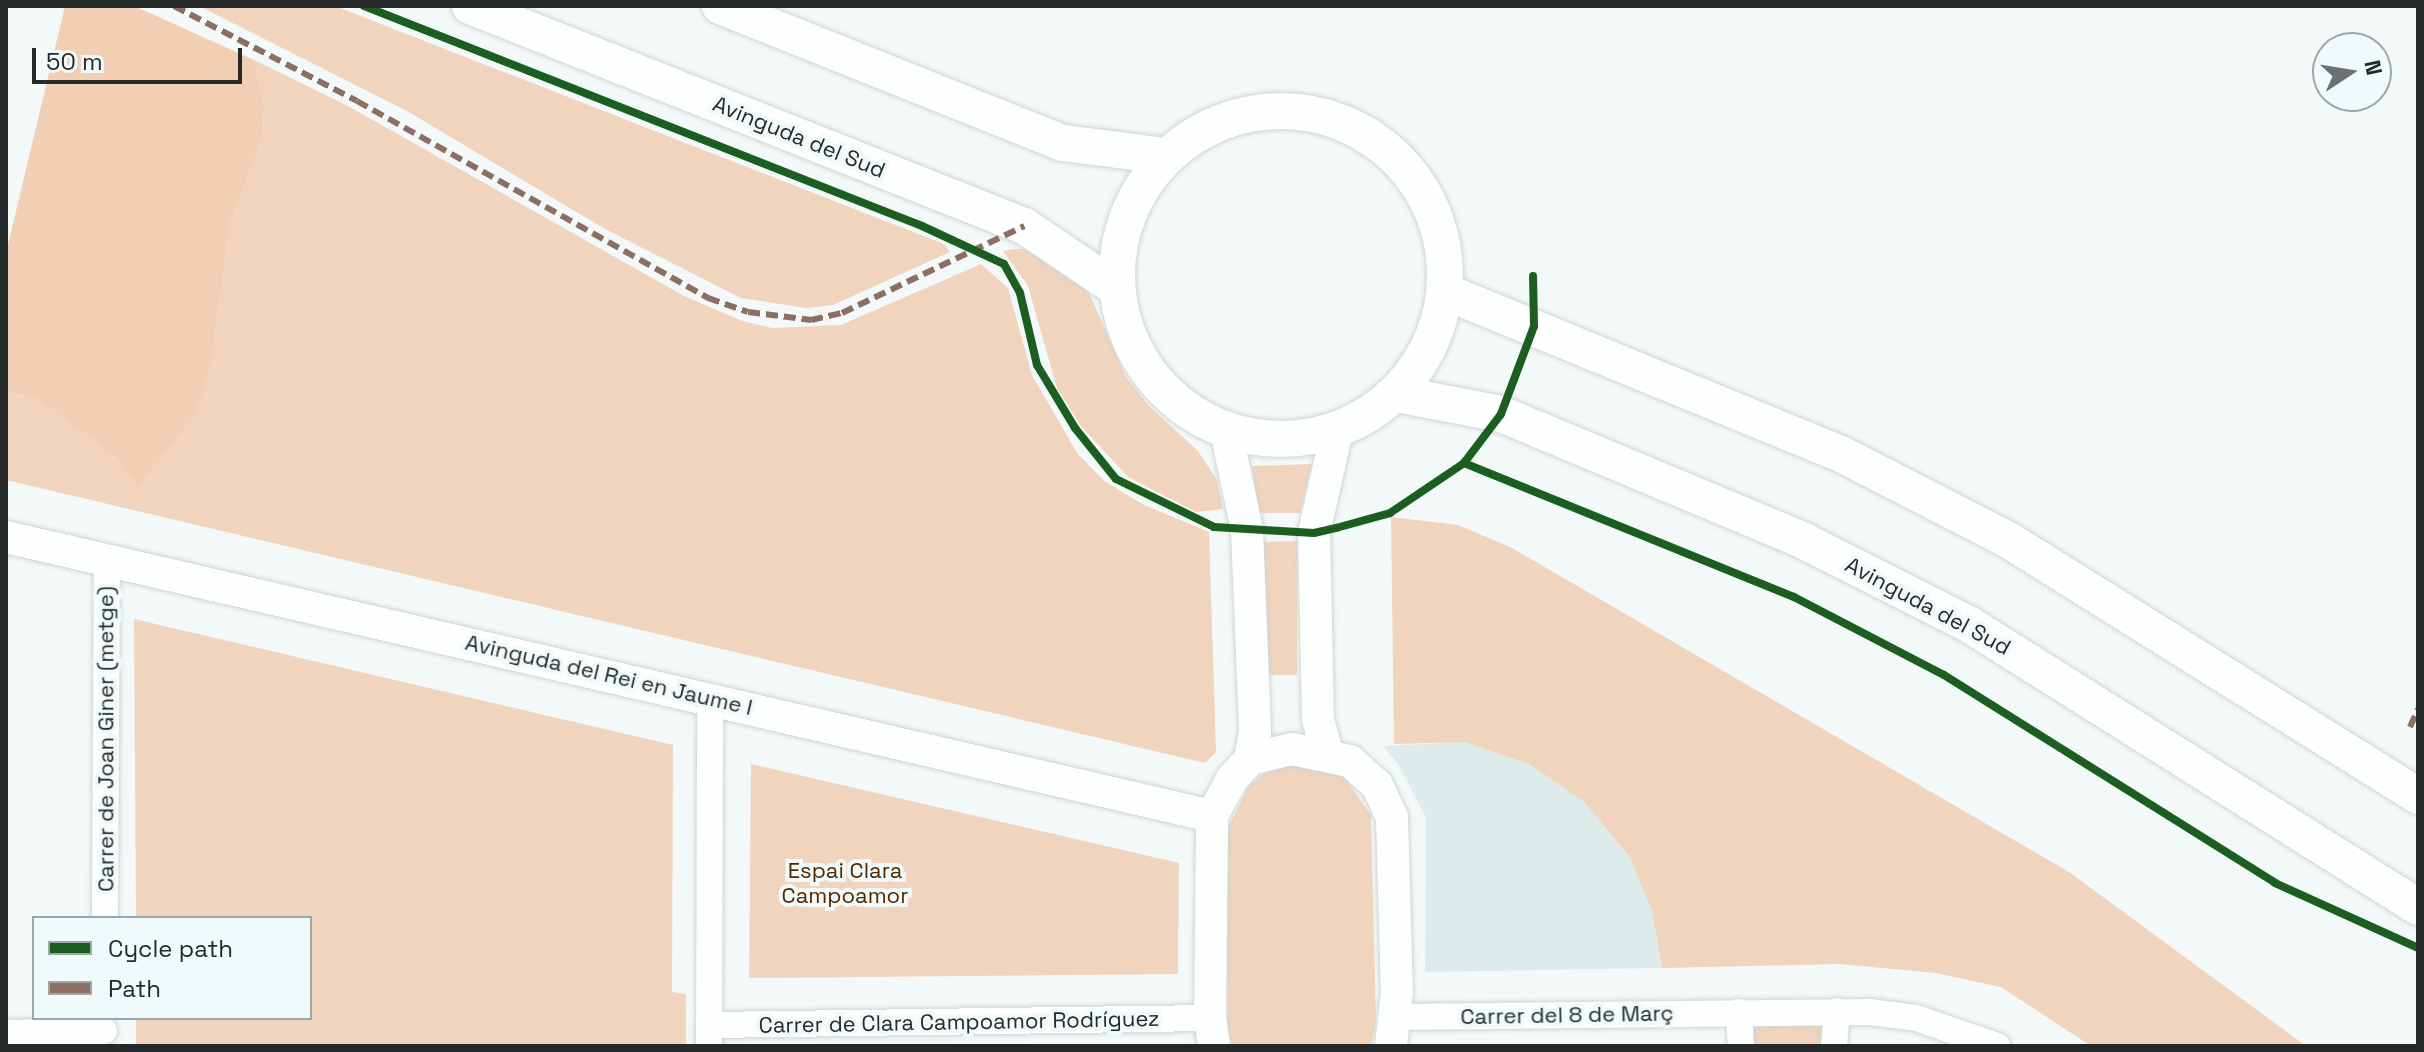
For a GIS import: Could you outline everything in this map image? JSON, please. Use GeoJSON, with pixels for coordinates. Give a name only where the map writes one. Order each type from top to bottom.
{"type":"FeatureCollection","features":[{"type":"Feature","properties":{"kind":"main road","name":"Avinguda del Sud"},"geometry":{"type":"LineString","coordinates":[[470,6],[1024,226],[1116,288]]}},
{"type":"Feature","properties":{"kind":"main road"},"geometry":{"type":"LineString","coordinates":[[720,6],[1063,143],[1165,156]]}},
{"type":"Feature","properties":{"kind":"main road"},"geometry":{"type":"LineString","coordinates":[[1265,110],[1321,114],[1372,136],[1406,166],[1430,203],[1444,246],[1446,292],[1430,347],[1397,394],[1369,416],[1337,431],[1281,441],[1226,431],[1184,409],[1150,376],[1127,334],[1116,288],[1120,240],[1136,195],[1165,156],[1211,124],[1265,110]]}},
{"type":"Feature","properties":{"kind":"main road"},"geometry":{"type":"LineString","coordinates":[[1446,292],[1843,455],[2010,541],[2418,796]]}},
{"type":"Feature","properties":{"kind":"main road","name":"Avinguda del Sud"},"geometry":{"type":"LineString","coordinates":[[1397,394],[1501,414],[1804,541],[1970,625],[2418,907]]}},
{"type":"Feature","properties":{"kind":"street"},"geometry":{"type":"LineString","coordinates":[[1212,1032],[1212,816],[1250,759],[1255,700],[1247,530],[1226,431]]}},
{"type":"Feature","properties":{"kind":"street"},"geometry":{"type":"LineString","coordinates":[[1327,753],[1318,719],[1314,533],[1337,431]]}},
{"type":"Feature","properties":{"kind":"street","name":"Avinguda del Rei en Jaume I"},"geometry":{"type":"LineString","coordinates":[[6,537],[1212,816]]}},
{"type":"Feature","properties":{"kind":"street","name":"Carrer de Joan Giner (metge)"},"geometry":{"type":"LineString","coordinates":[[105,916],[107,560]]}},
{"type":"Feature","properties":{"kind":"street"},"geometry":{"type":"LineString","coordinates":[[709,1036],[710,698]]}},
{"type":"Feature","properties":{"kind":"street"},"geometry":{"type":"LineString","coordinates":[[1250,759],[1292,749],[1327,753],[1365,772],[1392,817],[1397,856],[1393,1031]]}},
{"type":"Feature","properties":{"kind":"street"},"geometry":{"type":"LineString","coordinates":[[1834,1046],[1837,1011]]}},
{"type":"Feature","properties":{"kind":"street","name":"Carrer del 8 de Març"},"geometry":{"type":"LineString","coordinates":[[1393,1031],[1739,1012],[1837,1011],[1916,1018],[1997,1046]]}},
{"type":"Feature","properties":{"kind":"street"},"geometry":{"type":"LineString","coordinates":[[1739,1012],[1741,1046]]}},
{"type":"Feature","properties":{"kind":"street"},"geometry":{"type":"LineString","coordinates":[[6,1033],[104,1032]]}},
{"type":"Feature","properties":{"kind":"street","name":"Carrer de Clara Campoamor Rodríguez"},"geometry":{"type":"LineString","coordinates":[[709,1036],[1212,1032]]}},
{"type":"Feature","properties":{"kind":"shaded area"},"geometry":{"type":"Polygon","coordinates":[[[65,6],[134,6],[254,60],[264,104],[263,137],[230,224],[213,351],[201,397],[193,419],[138,488],[114,456],[37,399],[6,392],[6,253],[65,6]]]}},
{"type":"Feature","properties":{"kind":"shaded area"},"geometry":{"type":"Polygon","coordinates":[[[1464,742],[1529,764],[1584,802],[1629,856],[1652,911],[1662,968],[1425,972],[1426,818],[1398,764],[1383,746],[1464,742]]]}},
{"type":"Feature","properties":{"kind":"green space"},"geometry":{"type":"Polygon","coordinates":[[[199,6],[335,6],[944,244],[950,252],[833,305],[806,308],[741,298],[605,229],[407,111],[199,6]]]}},
{"type":"Feature","properties":{"kind":"green space"},"geometry":{"type":"Polygon","coordinates":[[[254,60],[348,106],[684,296],[742,321],[772,328],[841,325],[981,264],[1008,288],[1032,375],[1077,453],[1104,481],[1144,505],[1209,532],[1216,752],[1205,763],[6,480],[6,392],[37,399],[114,456],[138,488],[193,419],[213,351],[230,224],[263,137],[264,104],[254,60]]]}},
{"type":"Feature","properties":{"kind":"green space"},"geometry":{"type":"Polygon","coordinates":[[[1031,249],[1066,268],[1090,295],[1126,377],[1149,406],[1198,451],[1217,480],[1223,509],[1196,512],[1128,477],[1081,426],[1057,388],[1028,286],[1003,251],[1031,249]]]}},
{"type":"Feature","properties":{"kind":"green space"},"geometry":{"type":"Polygon","coordinates":[[[1312,464],[1300,513],[1259,513],[1252,466],[1312,464]]]}},
{"type":"Feature","properties":{"kind":"green space"},"geometry":{"type":"Polygon","coordinates":[[[1391,517],[1458,525],[1512,548],[2069,872],[2306,1046],[2091,1046],[2001,987],[1936,973],[1840,964],[1662,968],[1652,911],[1629,856],[1584,802],[1529,764],[1464,742],[1394,744],[1391,517]]]}},
{"type":"Feature","properties":{"kind":"green space"},"geometry":{"type":"Polygon","coordinates":[[[1297,541],[1297,675],[1266,675],[1261,542],[1297,541]]]}},
{"type":"Feature","properties":{"kind":"green space"},"geometry":{"type":"Polygon","coordinates":[[[134,619],[673,745],[672,992],[686,994],[686,1046],[136,1046],[136,1020],[312,1020],[312,916],[136,916],[134,619]]]}},
{"type":"Feature","properties":{"kind":"green space"},"geometry":{"type":"Polygon","coordinates":[[[1295,763],[1344,777],[1371,815],[1376,1022],[1371,1046],[1232,1046],[1228,1030],[1226,831],[1249,786],[1263,774],[1295,763]]]}},
{"type":"Feature","properties":{"kind":"green space","name":"Espai Clara Campoamor"},"geometry":{"type":"Polygon","coordinates":[[[751,764],[1179,863],[1178,974],[749,978],[751,764]]]}},
{"type":"Feature","properties":{"kind":"green space"},"geometry":{"type":"Polygon","coordinates":[[[1751,1022],[1824,1022],[1824,1046],[1751,1046],[1751,1022]]]}},
{"type":"Feature","properties":{"kind":"marked path"},"geometry":{"type":"LineString","coordinates":[[174,6],[357,101],[708,298],[748,312],[811,320],[842,313],[1024,226]]}},
{"type":"Feature","properties":{"kind":"marked path"},"geometry":{"type":"LineString","coordinates":[[2410,727],[2418,709]]}},
{"type":"Feature","properties":{"kind":"cycle path"},"geometry":{"type":"LineString","coordinates":[[364,6],[922,226],[1004,264],[1020,293],[1037,365],[1075,428],[1116,479],[1214,527],[1314,533],[1336,528],[1390,513],[1464,463],[1501,414],[1534,326],[1533,276]]}},
{"type":"Feature","properties":{"kind":"cycle path"},"geometry":{"type":"LineString","coordinates":[[1464,463],[1794,597],[1944,675],[2275,883],[2418,948]]}}]}
